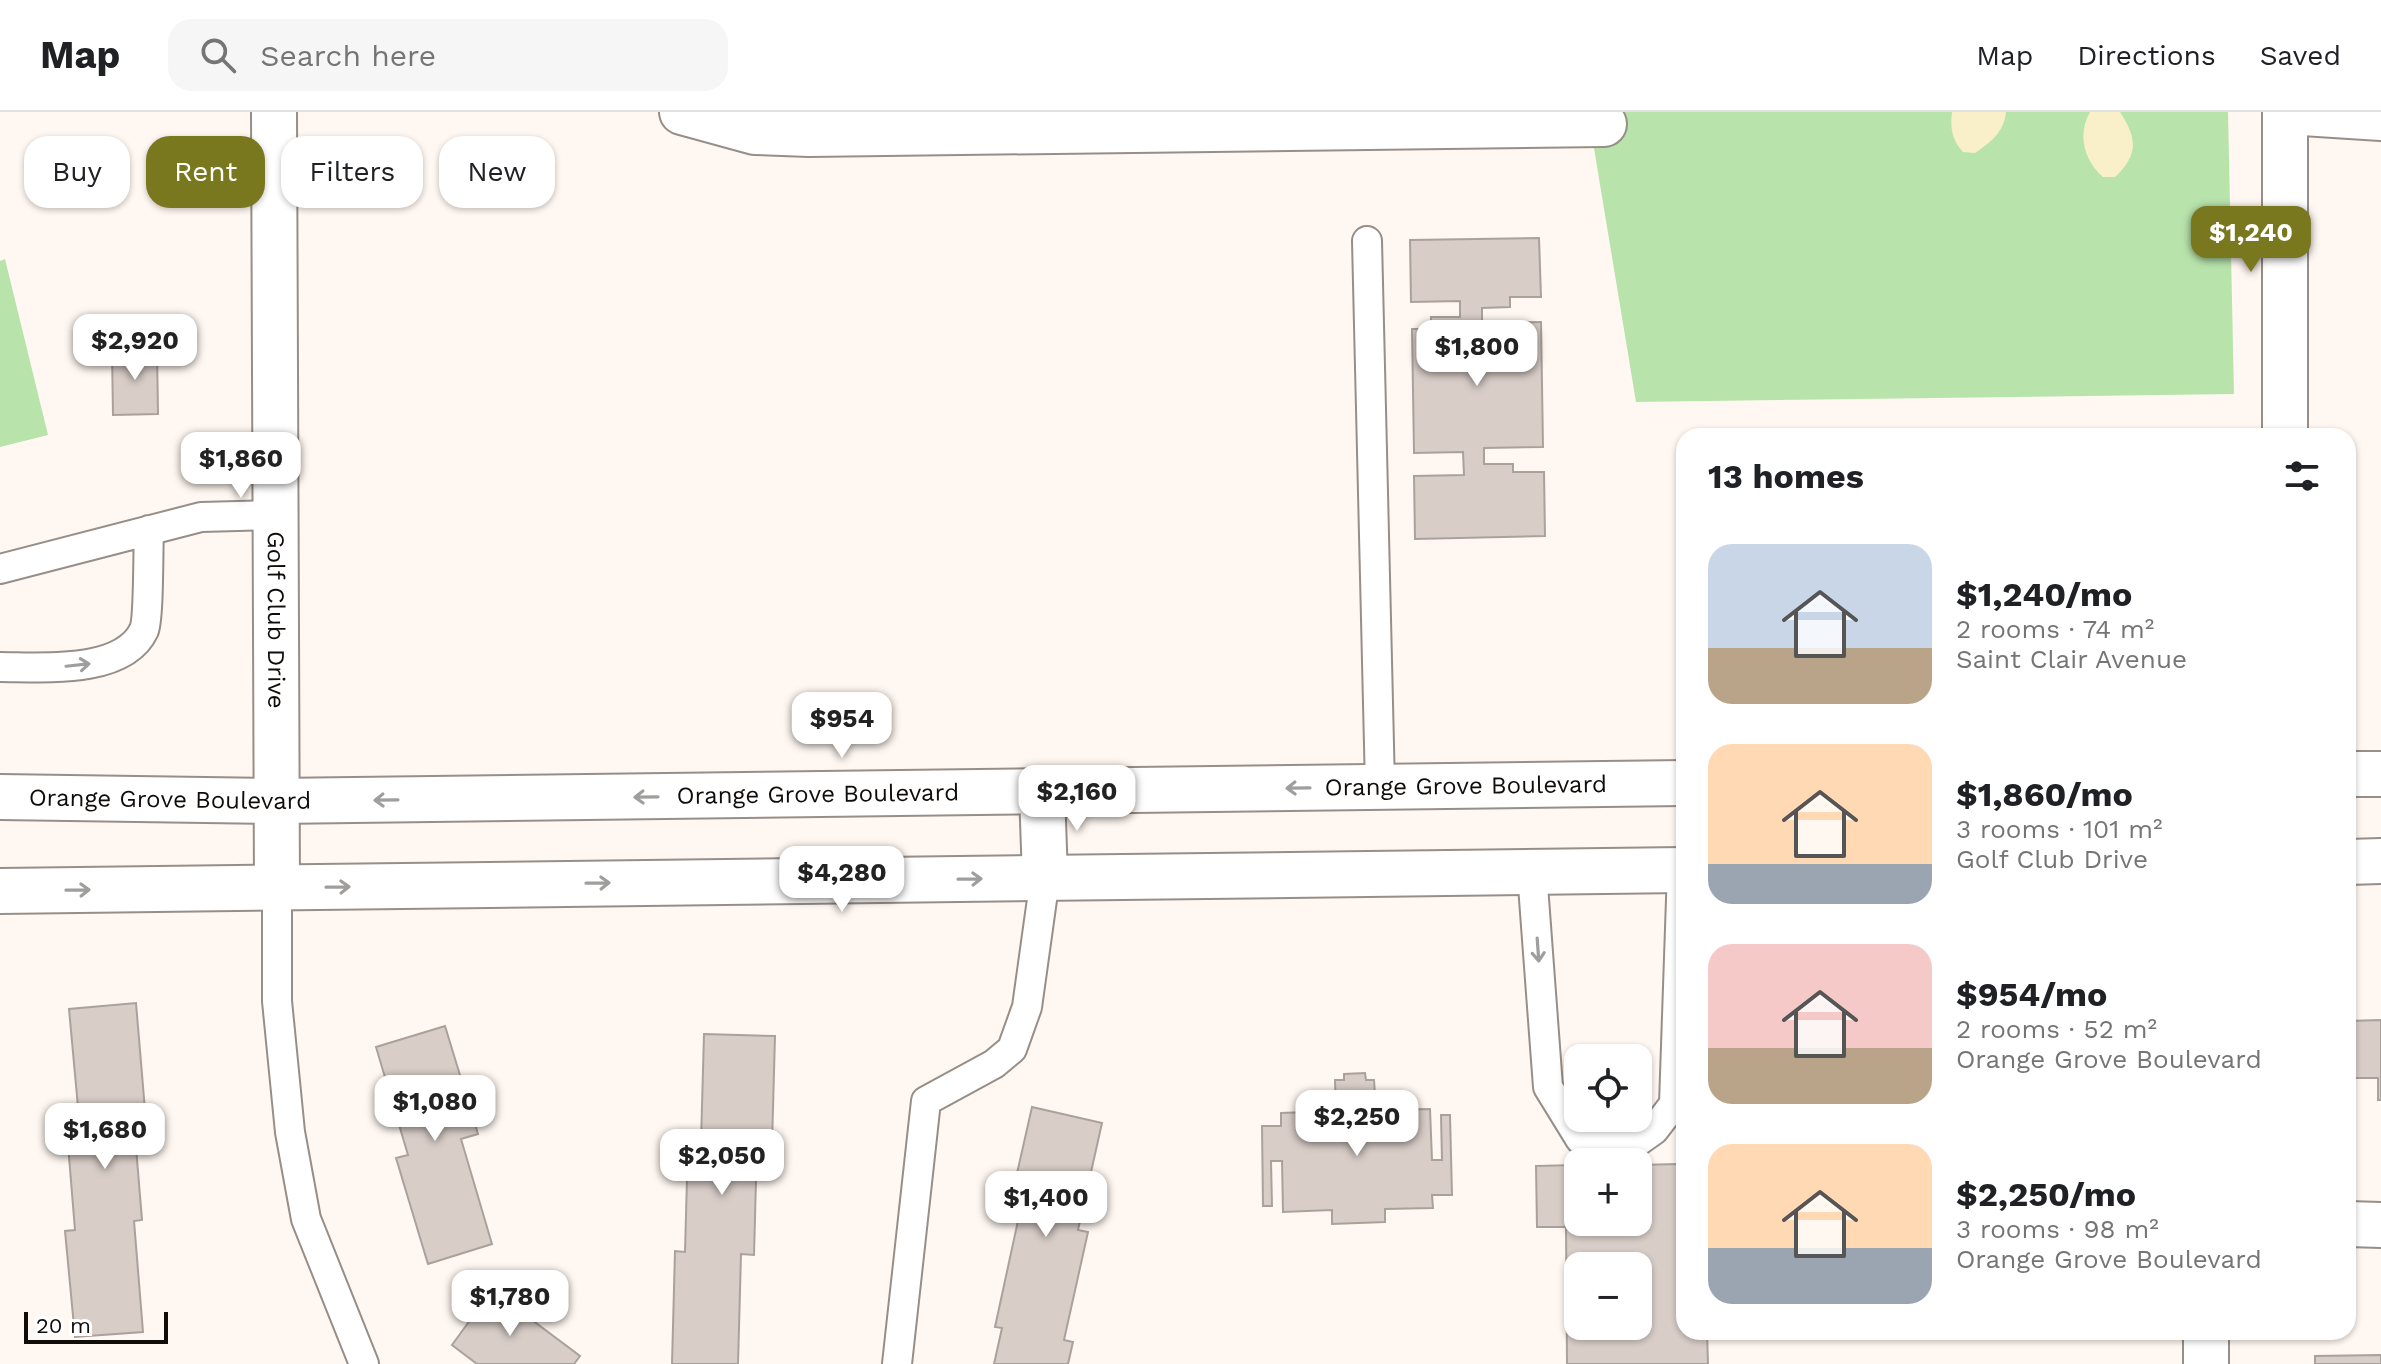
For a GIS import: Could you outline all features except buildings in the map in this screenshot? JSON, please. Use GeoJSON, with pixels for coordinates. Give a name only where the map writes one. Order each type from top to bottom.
{"type":"FeatureCollection","features":[{"type":"Feature","properties":{"kind":"street","name":"Golf Club Drive"},"geometry":{"type":"LineString","coordinates":[[274,112],[277,888]]}},
{"type":"Feature","properties":{"kind":"street"},"geometry":{"type":"LineString","coordinates":[[682,112],[755,132],[809,134],[1604,124]]}},
{"type":"Feature","properties":{"kind":"street"},"geometry":{"type":"LineString","coordinates":[[2285,428],[2286,112],[2381,118]]}},
{"type":"Feature","properties":{"kind":"street"},"geometry":{"type":"LineString","coordinates":[[2356,774],[2381,774]]}},
{"type":"Feature","properties":{"kind":"street","name":"Orange Grove Boulevard"},"geometry":{"type":"LineString","coordinates":[[0,797],[276,801],[1676,783]]}},
{"type":"Feature","properties":{"kind":"street"},"geometry":{"type":"LineString","coordinates":[[1042,792],[1045,878]]}},
{"type":"Feature","properties":{"kind":"street"},"geometry":{"type":"LineString","coordinates":[[2356,862],[2381,861]]}},
{"type":"Feature","properties":{"kind":"street"},"geometry":{"type":"LineString","coordinates":[[0,891],[1676,870]]}},
{"type":"Feature","properties":{"kind":"street"},"geometry":{"type":"LineString","coordinates":[[2356,1224],[2381,1225]]}},
{"type":"Feature","properties":{"kind":"street"},"geometry":{"type":"LineString","coordinates":[[2206,1340],[2206,1364]]}},
{"type":"Feature","properties":{"kind":"lane"},"geometry":{"type":"LineString","coordinates":[[1367,241],[1380,787]]}},
{"type":"Feature","properties":{"kind":"lane"},"geometry":{"type":"LineString","coordinates":[[0,569],[201,517],[275,515]]}},
{"type":"Feature","properties":{"kind":"lane"},"geometry":{"type":"LineString","coordinates":[[0,667],[59,667],[98,663],[125,652],[144,629],[149,530]]}},
{"type":"Feature","properties":{"kind":"lane"},"geometry":{"type":"LineString","coordinates":[[1532,872],[1548,1087],[1580,1139],[1637,1142],[1654,1130],[1674,1104],[1676,1052]]}},
{"type":"Feature","properties":{"kind":"lane"},"geometry":{"type":"LineString","coordinates":[[897,1364],[926,1101],[994,1064],[1012,1049],[1027,1007],[1045,878]]}},
{"type":"Feature","properties":{"kind":"lane"},"geometry":{"type":"LineString","coordinates":[[277,888],[277,1001],[290,1132],[306,1219],[364,1364]]}},
{"type":"Feature","properties":{"kind":"green space"},"geometry":{"type":"Polygon","coordinates":[[[1588,112],[2228,112],[2234,394],[1636,402],[1588,112]]]}},
{"type":"Feature","properties":{"kind":"green space"},"geometry":{"type":"Polygon","coordinates":[[[5,259],[48,435],[0,447],[0,261],[5,259]]]}},
{"type":"Feature","properties":{"kind":"sand"},"geometry":{"type":"Polygon","coordinates":[[[1952,112],[2006,112],[1996,136],[1975,153],[1963,152],[1956,143],[1952,112]]]}},
{"type":"Feature","properties":{"kind":"sand"},"geometry":{"type":"Polygon","coordinates":[[[2090,112],[2120,112],[2130,130],[2132,154],[2115,177],[2103,177],[2087,155],[2083,138],[2090,112]]]}}]}
